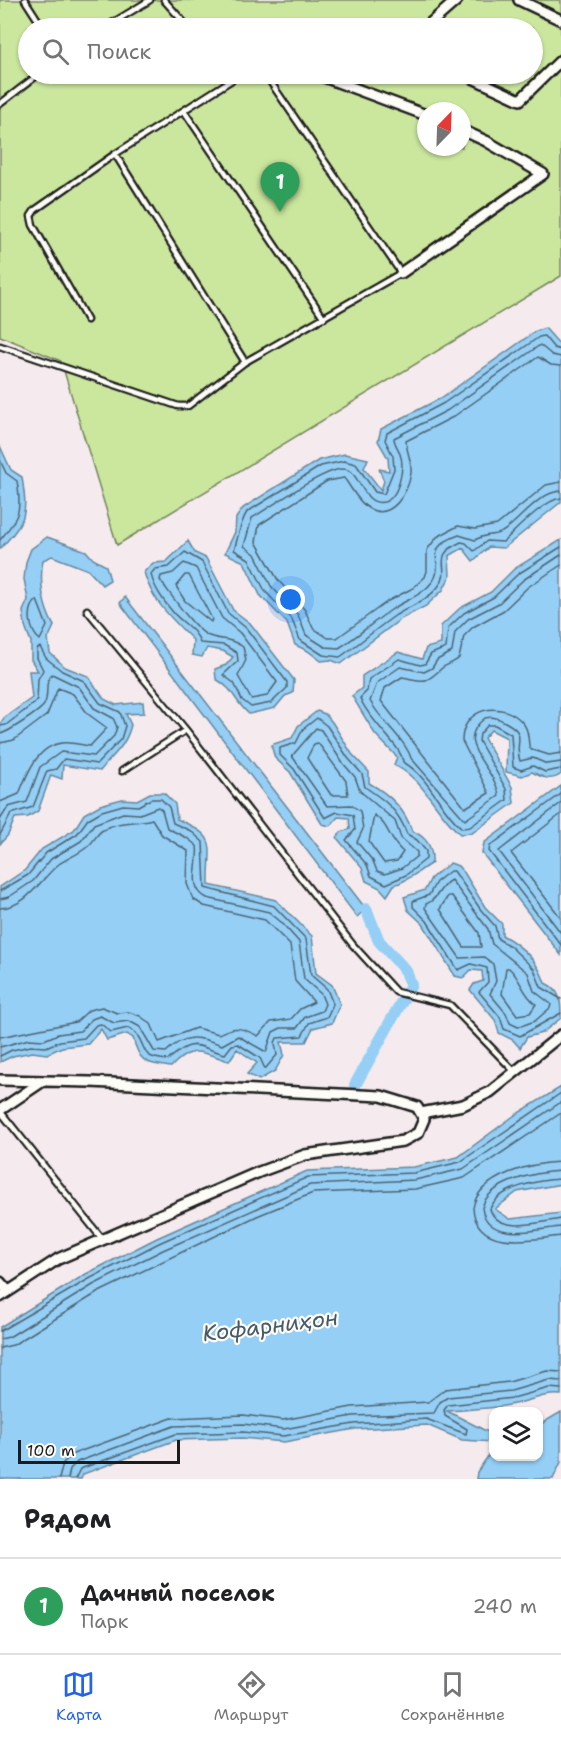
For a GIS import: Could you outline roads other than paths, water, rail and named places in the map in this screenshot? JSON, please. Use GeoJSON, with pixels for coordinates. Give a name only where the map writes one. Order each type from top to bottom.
{"type":"FeatureCollection","features":[{"type":"Feature","properties":{"kind":"street"},"geometry":{"type":"LineString","coordinates":[[436,18],[457,0]]}},
{"type":"Feature","properties":{"kind":"street"},"geometry":{"type":"LineString","coordinates":[[519,0],[561,20]]}},
{"type":"Feature","properties":{"kind":"street"},"geometry":{"type":"LineString","coordinates":[[543,79],[561,60]]}},
{"type":"Feature","properties":{"kind":"street"},"geometry":{"type":"LineString","coordinates":[[343,84],[417,112]]}},
{"type":"Feature","properties":{"kind":"street"},"geometry":{"type":"LineString","coordinates":[[486,84],[520,100],[524,99],[538,84]]}},
{"type":"Feature","properties":{"kind":"street"},"geometry":{"type":"LineString","coordinates":[[401,273],[543,174],[471,134]]}},
{"type":"Feature","properties":{"kind":"street"},"geometry":{"type":"LineString","coordinates":[[421,1113],[463,1105],[490,1092],[561,1035]]}},
{"type":"Feature","properties":{"kind":"street"},"geometry":{"type":"LineString","coordinates":[[0,1080],[381,1096],[417,1107],[424,1119],[418,1133],[404,1141],[305,1155],[259,1172],[58,1259],[4,1294],[0,1282]]}},
{"type":"Feature","properties":{"kind":"street"},"geometry":{"type":"LineString","coordinates":[[0,1110],[43,1081]]}},
{"type":"Feature","properties":{"kind":"lane"},"geometry":{"type":"LineString","coordinates":[[25,0],[37,18]]}},
{"type":"Feature","properties":{"kind":"lane"},"geometry":{"type":"LineString","coordinates":[[120,18],[150,0]]}},
{"type":"Feature","properties":{"kind":"lane"},"geometry":{"type":"LineString","coordinates":[[164,0],[180,18]]}},
{"type":"Feature","properties":{"kind":"lane"},"geometry":{"type":"LineString","coordinates":[[0,104],[26,84]]}},
{"type":"Feature","properties":{"kind":"lane"},"geometry":{"type":"LineString","coordinates":[[87,320],[33,225],[31,216],[35,210],[115,154],[226,84]]}},
{"type":"Feature","properties":{"kind":"lane"},"geometry":{"type":"LineString","coordinates":[[0,346],[178,406],[188,406],[197,402],[245,362],[401,273],[272,84]]}},
{"type":"Feature","properties":{"kind":"lane"},"geometry":{"type":"LineString","coordinates":[[184,111],[324,318]]}},
{"type":"Feature","properties":{"kind":"lane"},"geometry":{"type":"LineString","coordinates":[[115,154],[245,362]]}},
{"type":"Feature","properties":{"kind":"lane"},"geometry":{"type":"LineString","coordinates":[[87,610],[186,729],[353,945],[396,992],[450,1005],[515,1072]]}},
{"type":"Feature","properties":{"kind":"lane"},"geometry":{"type":"LineString","coordinates":[[122,771],[186,729]]}},
{"type":"Feature","properties":{"kind":"lane"},"geometry":{"type":"LineString","coordinates":[[0,1110],[103,1240]]}},
{"type":"Feature","properties":{"kind":"water"},"geometry":{"type":"Polygon","coordinates":[[[545,328],[561,346],[561,502],[504,548],[489,547],[473,561],[463,548],[449,556],[450,576],[443,590],[426,606],[401,619],[341,664],[331,660],[321,661],[295,645],[287,623],[260,595],[244,562],[225,553],[235,532],[236,518],[243,508],[319,460],[345,454],[368,459],[364,468],[381,490],[384,481],[379,469],[389,471],[388,458],[378,441],[381,429],[441,398],[536,331],[545,328]]]}},
{"type":"Feature","properties":{"kind":"water"},"geometry":{"type":"Polygon","coordinates":[[[0,446],[11,470],[22,477],[25,509],[20,524],[0,549],[0,446]]]}},
{"type":"Feature","properties":{"kind":"water"},"geometry":{"type":"Polygon","coordinates":[[[47,537],[86,551],[93,559],[106,566],[110,580],[102,585],[88,570],[52,556],[43,560],[41,577],[43,594],[54,626],[48,639],[50,653],[65,667],[88,676],[104,699],[116,705],[143,702],[144,713],[126,714],[131,725],[126,739],[100,771],[63,765],[62,779],[51,775],[38,811],[28,817],[15,818],[8,835],[0,844],[0,724],[4,718],[32,698],[29,671],[38,671],[31,660],[31,642],[25,626],[23,611],[28,600],[24,579],[26,562],[31,549],[47,537]]]}},
{"type":"Feature","properties":{"kind":"water"},"geometry":{"type":"Polygon","coordinates":[[[561,540],[561,774],[550,778],[532,772],[522,776],[506,772],[507,738],[491,730],[484,738],[512,787],[514,803],[472,833],[460,834],[422,787],[394,765],[397,757],[375,734],[352,696],[362,688],[362,676],[398,652],[422,659],[426,648],[441,644],[441,626],[460,608],[491,592],[514,569],[561,540]]]}},
{"type":"Feature","properties":{"kind":"water"},"geometry":{"type":"Polygon","coordinates":[[[188,541],[195,553],[206,558],[233,610],[250,623],[294,680],[293,693],[285,696],[275,708],[249,714],[231,691],[216,679],[215,669],[226,665],[233,657],[223,651],[207,648],[202,657],[192,655],[193,640],[157,601],[152,592],[144,572],[153,563],[166,562],[188,541]]]}},
{"type":"Feature","properties":{"kind":"water"},"geometry":{"type":"Polygon","coordinates":[[[125,597],[366,909],[357,917],[120,603],[125,597]]]}},
{"type":"Feature","properties":{"kind":"water"},"geometry":{"type":"Polygon","coordinates":[[[317,711],[325,714],[332,722],[352,754],[369,772],[369,783],[395,803],[405,816],[412,831],[422,836],[430,847],[432,863],[394,885],[387,896],[380,888],[366,881],[362,868],[337,838],[341,832],[350,829],[349,818],[338,817],[330,826],[322,824],[290,772],[275,758],[271,745],[292,738],[298,726],[317,711]]]}},
{"type":"Feature","properties":{"kind":"water"},"geometry":{"type":"Polygon","coordinates":[[[561,786],[561,955],[482,853],[484,843],[561,786]]]}},
{"type":"Feature","properties":{"kind":"water"},"geometry":{"type":"Polygon","coordinates":[[[150,793],[164,793],[175,804],[177,819],[206,837],[210,851],[209,885],[276,900],[312,936],[316,973],[332,985],[340,1004],[332,1023],[313,1028],[306,1042],[281,1042],[284,1055],[275,1071],[259,1080],[247,1074],[257,1063],[237,1049],[229,1061],[205,1053],[192,1052],[171,1067],[145,1061],[138,1053],[133,1038],[127,1034],[107,1040],[101,1029],[88,1044],[62,1047],[47,1054],[32,1052],[13,1056],[0,1062],[0,887],[25,870],[42,849],[74,830],[84,814],[100,805],[122,799],[137,800],[150,793]]]}},
{"type":"Feature","properties":{"kind":"water"},"geometry":{"type":"Polygon","coordinates":[[[450,863],[458,866],[465,874],[485,907],[502,924],[502,935],[528,955],[538,968],[545,983],[554,989],[559,997],[561,1018],[542,1033],[527,1037],[520,1048],[513,1040],[499,1033],[495,1020],[470,990],[474,984],[483,981],[482,971],[471,970],[463,978],[455,976],[423,924],[408,910],[404,897],[425,890],[431,878],[450,863]]]}},
{"type":"Feature","properties":{"kind":"water","name":"Кофарниҳон"},"geometry":{"type":"Polygon","coordinates":[[[561,1087],[561,1184],[517,1192],[495,1209],[510,1219],[561,1213],[561,1395],[543,1396],[497,1407],[447,1411],[489,1431],[489,1442],[462,1440],[427,1425],[355,1429],[284,1442],[242,1438],[176,1440],[83,1474],[81,1479],[0,1479],[0,1327],[86,1274],[157,1238],[307,1171],[414,1167],[458,1157],[515,1115],[561,1087]]]}},
{"type":"Feature","properties":{"kind":"water"},"geometry":{"type":"Polygon","coordinates":[[[561,1412],[561,1462],[553,1479],[476,1479],[477,1472],[489,1455],[489,1461],[543,1461],[543,1423],[561,1412]]]}},
{"type":"Feature","properties":{"kind":"waterway"},"geometry":{"type":"LineString","coordinates":[[355,1085],[411,985],[406,971],[379,941],[366,909]]}},
{"type":"Feature","properties":{"kind":"place","name":"Дачный поселок"},"geometry":{"type":"Point","coordinates":[280,212]}}]}
